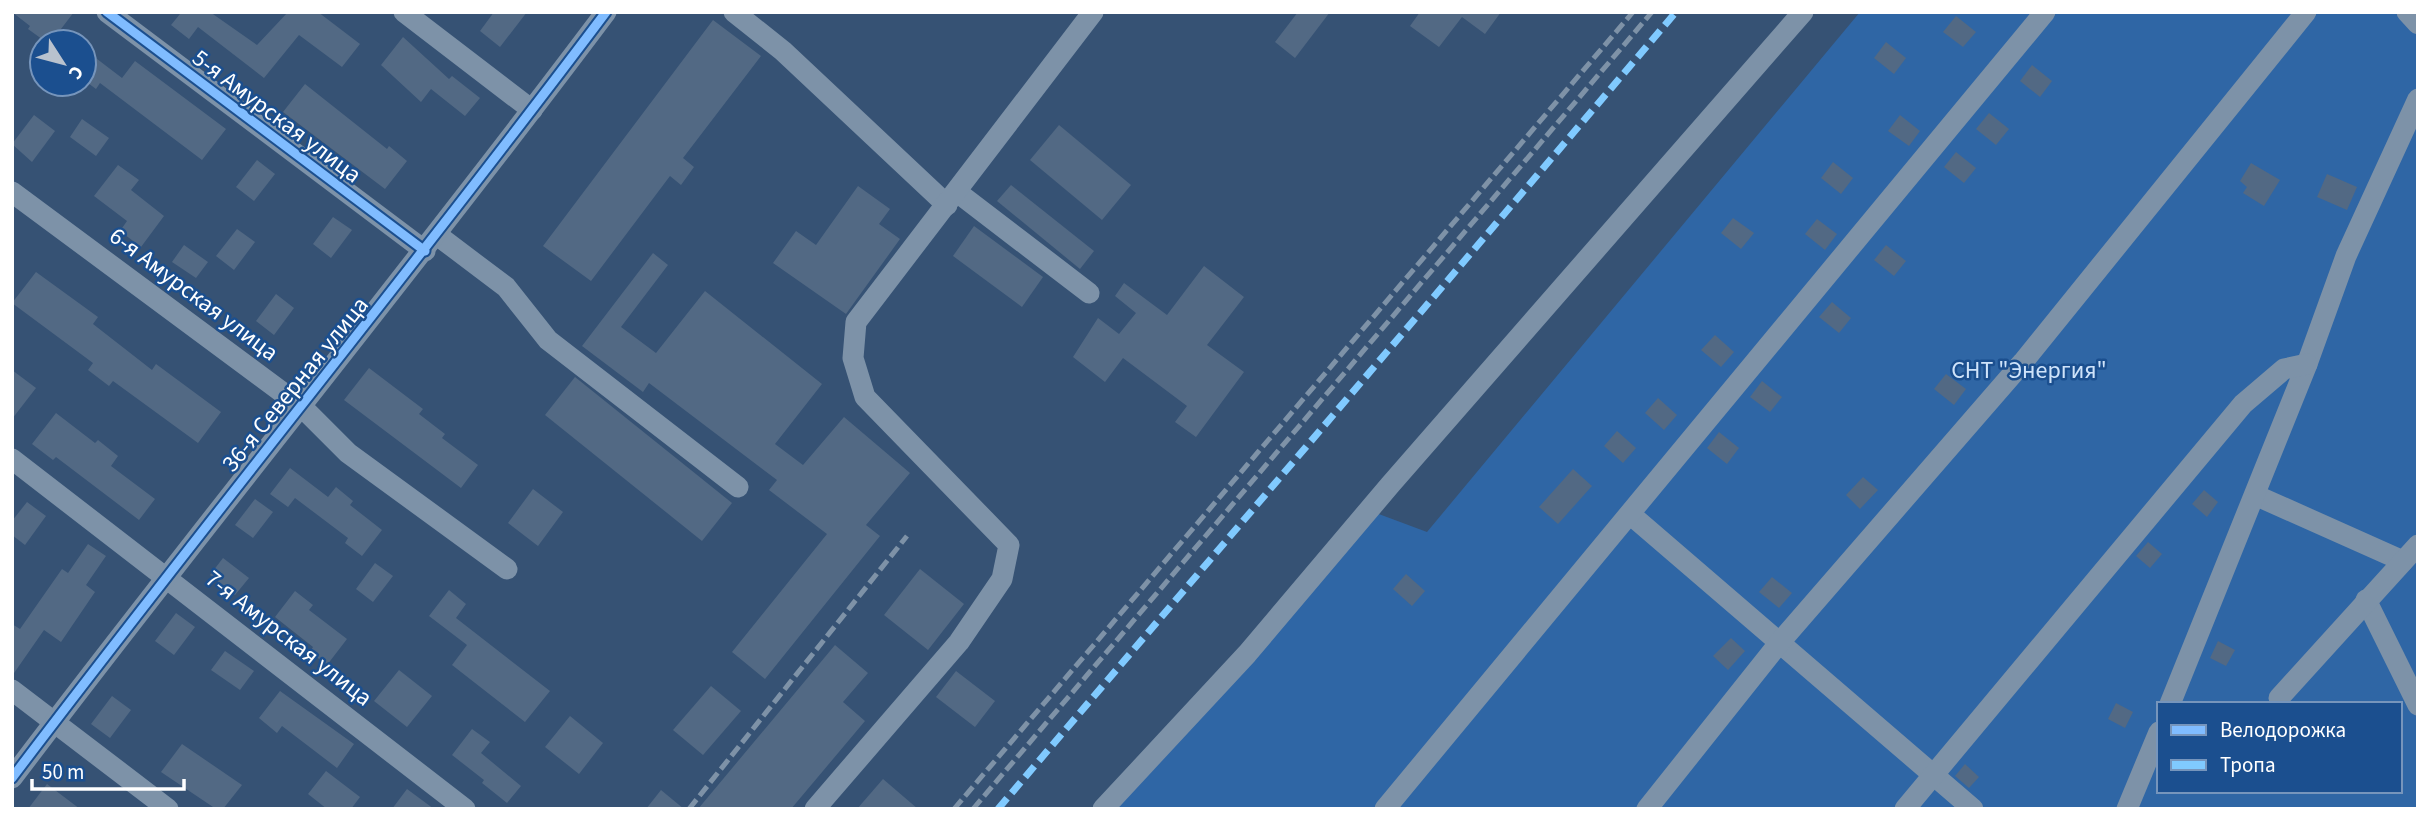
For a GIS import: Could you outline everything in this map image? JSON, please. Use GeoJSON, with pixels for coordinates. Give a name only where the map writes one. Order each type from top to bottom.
{"type":"FeatureCollection","features":[{"type":"Feature","properties":{"kind":"street","name":"5-я Амурская улица"},"geometry":{"type":"LineString","coordinates":[[107,12],[431,243],[506,287],[548,340],[738,487]]}},
{"type":"Feature","properties":{"kind":"street"},"geometry":{"type":"LineString","coordinates":[[404,12],[533,110]]}},
{"type":"Feature","properties":{"kind":"street","name":"36-я Северная улица"},"geometry":{"type":"LineString","coordinates":[[12,778],[166,575],[431,243],[606,12]]}},
{"type":"Feature","properties":{"kind":"street"},"geometry":{"type":"LineString","coordinates":[[734,12],[783,51],[952,199],[1089,293]]}},
{"type":"Feature","properties":{"kind":"street"},"geometry":{"type":"LineString","coordinates":[[815,809],[959,642],[1002,579],[1009,545],[865,397],[853,359],[856,322],[1093,12]]}},
{"type":"Feature","properties":{"kind":"street"},"geometry":{"type":"LineString","coordinates":[[1103,809],[1247,654],[1390,485],[1803,12]]}},
{"type":"Feature","properties":{"kind":"street"},"geometry":{"type":"LineString","coordinates":[[1384,809],[2045,12]]}},
{"type":"Feature","properties":{"kind":"street"},"geometry":{"type":"LineString","coordinates":[[1647,809],[1780,642],[2023,362],[2306,12]]}},
{"type":"Feature","properties":{"kind":"street"},"geometry":{"type":"LineString","coordinates":[[2407,12],[2418,23]]}},
{"type":"Feature","properties":{"kind":"street"},"geometry":{"type":"LineString","coordinates":[[2171,702],[2307,364],[2346,256],[2418,99]]}},
{"type":"Feature","properties":{"kind":"street","name":"6-я Амурская улица"},"geometry":{"type":"LineString","coordinates":[[12,192],[302,407],[348,453],[507,569]]}},
{"type":"Feature","properties":{"kind":"street"},"geometry":{"type":"LineString","coordinates":[[1905,809],[2243,404],[2284,369],[2307,364]]}},
{"type":"Feature","properties":{"kind":"street","name":"7-я Амурская улица"},"geometry":{"type":"LineString","coordinates":[[12,458],[465,809]]}},
{"type":"Feature","properties":{"kind":"street"},"geometry":{"type":"LineString","coordinates":[[2255,495],[2403,561]]}},
{"type":"Feature","properties":{"kind":"street"},"geometry":{"type":"LineString","coordinates":[[1630,514],[1973,809]]}},
{"type":"Feature","properties":{"kind":"street"},"geometry":{"type":"LineString","coordinates":[[2279,698],[2418,545]]}},
{"type":"Feature","properties":{"kind":"street"},"geometry":{"type":"LineString","coordinates":[[2366,600],[2418,705]]}},
{"type":"Feature","properties":{"kind":"street"},"geometry":{"type":"LineString","coordinates":[[12,690],[167,809]]}},
{"type":"Feature","properties":{"kind":"street"},"geometry":{"type":"LineString","coordinates":[[2127,809],[2157,737]]}},
{"type":"Feature","properties":{"kind":"green space","name":"СНТ \"Энергия\""},"geometry":{"type":"Polygon","coordinates":[[[1860,12],[2418,12],[2418,809],[1109,809],[1360,507],[1427,532],[1860,12]]]}},
{"type":"Feature","properties":{"kind":"building"},"geometry":{"type":"Polygon","coordinates":[[[12,12],[74,12],[62,28],[29,28],[30,26],[12,12]]]}},
{"type":"Feature","properties":{"kind":"building"},"geometry":{"type":"Polygon","coordinates":[[[177,12],[210,12],[257,45],[288,12],[318,12],[360,44],[342,67],[299,35],[264,78],[198,27],[189,39],[171,25],[180,14],[177,12]]]}},
{"type":"Feature","properties":{"kind":"building"},"geometry":{"type":"Polygon","coordinates":[[[494,12],[527,12],[500,47],[480,31],[494,12]]]}},
{"type":"Feature","properties":{"kind":"building"},"geometry":{"type":"Polygon","coordinates":[[[1298,12],[1330,12],[1295,58],[1275,42],[1298,12]]]}},
{"type":"Feature","properties":{"kind":"building"},"geometry":{"type":"Polygon","coordinates":[[[1420,12],[1501,12],[1485,34],[1462,17],[1439,47],[1410,26],[1420,12]]]}},
{"type":"Feature","properties":{"kind":"building"},"geometry":{"type":"Polygon","coordinates":[[[1956,16],[1976,32],[1963,47],[1943,32],[1956,16]]]}},
{"type":"Feature","properties":{"kind":"building"},"geometry":{"type":"Polygon","coordinates":[[[713,20],[761,56],[683,158],[694,167],[681,185],[670,176],[591,281],[543,246],[713,20]]]}},
{"type":"Feature","properties":{"kind":"building"},"geometry":{"type":"Polygon","coordinates":[[[403,37],[449,79],[452,76],[480,98],[465,116],[431,89],[421,102],[381,65],[403,37]]]}},
{"type":"Feature","properties":{"kind":"building"},"geometry":{"type":"Polygon","coordinates":[[[1886,42],[1906,58],[1894,74],[1874,58],[1886,42]]]}},
{"type":"Feature","properties":{"kind":"building"},"geometry":{"type":"Polygon","coordinates":[[[98,60],[122,78],[135,61],[226,129],[202,160],[100,83],[98,86],[98,60]]]}},
{"type":"Feature","properties":{"kind":"building"},"geometry":{"type":"Polygon","coordinates":[[[2032,65],[2052,81],[2040,97],[2020,81],[2032,65]]]}},
{"type":"Feature","properties":{"kind":"building"},"geometry":{"type":"Polygon","coordinates":[[[305,84],[387,149],[389,146],[407,161],[385,189],[283,112],[305,84]]]}},
{"type":"Feature","properties":{"kind":"building"},"geometry":{"type":"Polygon","coordinates":[[[1989,113],[2009,129],[1996,145],[1976,129],[1989,113]]]}},
{"type":"Feature","properties":{"kind":"building"},"geometry":{"type":"Polygon","coordinates":[[[34,115],[55,131],[32,162],[12,144],[34,115]]]}},
{"type":"Feature","properties":{"kind":"building"},"geometry":{"type":"Polygon","coordinates":[[[1900,115],[1920,131],[1909,146],[1888,131],[1900,115]]]}},
{"type":"Feature","properties":{"kind":"building"},"geometry":{"type":"Polygon","coordinates":[[[82,119],[109,138],[96,156],[70,137],[82,119]]]}},
{"type":"Feature","properties":{"kind":"building"},"geometry":{"type":"Polygon","coordinates":[[[1059,125],[1131,185],[1102,220],[1030,160],[1059,125]]]}},
{"type":"Feature","properties":{"kind":"building"},"geometry":{"type":"Polygon","coordinates":[[[1956,152],[1976,168],[1964,183],[1944,167],[1956,152]]]}},
{"type":"Feature","properties":{"kind":"building"},"geometry":{"type":"Polygon","coordinates":[[[257,160],[275,174],[254,201],[236,187],[257,160]]]}},
{"type":"Feature","properties":{"kind":"building"},"geometry":{"type":"Polygon","coordinates":[[[1833,162],[1853,178],[1841,194],[1821,178],[1833,162]]]}},
{"type":"Feature","properties":{"kind":"building"},"geometry":{"type":"Polygon","coordinates":[[[2251,163],[2280,180],[2264,206],[2243,193],[2247,187],[2240,181],[2251,163]]]}},
{"type":"Feature","properties":{"kind":"building"},"geometry":{"type":"Polygon","coordinates":[[[118,165],[139,180],[131,190],[164,216],[141,247],[120,231],[127,221],[94,196],[118,165]]]}},
{"type":"Feature","properties":{"kind":"building"},"geometry":{"type":"Polygon","coordinates":[[[2327,174],[2357,187],[2347,210],[2317,197],[2327,174]]]}},
{"type":"Feature","properties":{"kind":"building"},"geometry":{"type":"Polygon","coordinates":[[[1011,185],[1094,251],[1080,269],[997,201],[1011,185]]]}},
{"type":"Feature","properties":{"kind":"building"},"geometry":{"type":"Polygon","coordinates":[[[858,186],[890,209],[879,224],[900,239],[846,314],[773,263],[796,231],[816,245],[858,186]]]}},
{"type":"Feature","properties":{"kind":"building"},"geometry":{"type":"Polygon","coordinates":[[[333,217],[352,230],[331,258],[313,244],[333,217]]]}},
{"type":"Feature","properties":{"kind":"building"},"geometry":{"type":"Polygon","coordinates":[[[1733,218],[1754,233],[1741,249],[1721,233],[1733,218]]]}},
{"type":"Feature","properties":{"kind":"building"},"geometry":{"type":"Polygon","coordinates":[[[1817,219],[1837,234],[1825,250],[1805,234],[1817,219]]]}},
{"type":"Feature","properties":{"kind":"building"},"geometry":{"type":"Polygon","coordinates":[[[974,226],[1043,277],[1022,307],[953,256],[974,226]]]}},
{"type":"Feature","properties":{"kind":"building"},"geometry":{"type":"Polygon","coordinates":[[[237,229],[255,242],[234,270],[216,256],[237,229]]]}},
{"type":"Feature","properties":{"kind":"building"},"geometry":{"type":"Polygon","coordinates":[[[184,245],[208,262],[196,278],[172,262],[184,245]]]}},
{"type":"Feature","properties":{"kind":"building"},"geometry":{"type":"Polygon","coordinates":[[[1886,245],[1906,261],[1894,276],[1874,260],[1886,245]]]}},
{"type":"Feature","properties":{"kind":"building"},"geometry":{"type":"Polygon","coordinates":[[[653,253],[668,265],[621,327],[656,353],[705,291],[822,384],[775,444],[803,465],[844,417],[910,473],[866,525],[880,536],[765,679],[732,652],[827,534],[769,490],[777,480],[649,383],[643,392],[582,346],[653,253]]]}},
{"type":"Feature","properties":{"kind":"building"},"geometry":{"type":"Polygon","coordinates":[[[1204,266],[1244,297],[1207,345],[1244,372],[1196,437],[1175,422],[1187,406],[1123,358],[1105,382],[1073,357],[1098,318],[1119,334],[1136,313],[1115,296],[1124,283],[1167,315],[1204,266]]]}},
{"type":"Feature","properties":{"kind":"building"},"geometry":{"type":"Polygon","coordinates":[[[36,272],[98,317],[93,324],[152,370],[156,364],[221,412],[198,443],[113,381],[109,386],[88,370],[93,363],[12,303],[36,272]]]}},
{"type":"Feature","properties":{"kind":"building"},"geometry":{"type":"Polygon","coordinates":[[[276,294],[294,308],[274,335],[256,321],[276,294]]]}},
{"type":"Feature","properties":{"kind":"building"},"geometry":{"type":"Polygon","coordinates":[[[1832,302],[1851,318],[1839,333],[1819,317],[1832,302]]]}},
{"type":"Feature","properties":{"kind":"building"},"geometry":{"type":"Polygon","coordinates":[[[1715,335],[1734,352],[1721,367],[1701,350],[1715,335]]]}},
{"type":"Feature","properties":{"kind":"building"},"geometry":{"type":"Polygon","coordinates":[[[369,368],[423,409],[419,414],[445,434],[442,438],[478,465],[461,488],[344,400],[369,368]]]}},
{"type":"Feature","properties":{"kind":"building"},"geometry":{"type":"Polygon","coordinates":[[[12,370],[36,388],[12,419],[12,370]]]}},
{"type":"Feature","properties":{"kind":"building"},"geometry":{"type":"Polygon","coordinates":[[[1946,374],[1966,389],[1954,405],[1934,389],[1946,374]]]}},
{"type":"Feature","properties":{"kind":"building"},"geometry":{"type":"Polygon","coordinates":[[[575,377],[732,503],[702,541],[545,415],[575,377]]]}},
{"type":"Feature","properties":{"kind":"building"},"geometry":{"type":"Polygon","coordinates":[[[1762,381],[1782,397],[1770,412],[1750,397],[1762,381]]]}},
{"type":"Feature","properties":{"kind":"building"},"geometry":{"type":"Polygon","coordinates":[[[1658,398],[1677,415],[1664,430],[1645,413],[1658,398]]]}},
{"type":"Feature","properties":{"kind":"building"},"geometry":{"type":"Polygon","coordinates":[[[56,413],[95,443],[98,440],[118,456],[111,466],[155,499],[139,520],[56,457],[53,460],[32,444],[56,413]]]}},
{"type":"Feature","properties":{"kind":"building"},"geometry":{"type":"Polygon","coordinates":[[[1617,431],[1636,448],[1623,463],[1604,446],[1617,431]]]}},
{"type":"Feature","properties":{"kind":"building"},"geometry":{"type":"Polygon","coordinates":[[[1719,432],[1739,448],[1727,464],[1707,448],[1719,432]]]}},
{"type":"Feature","properties":{"kind":"building"},"geometry":{"type":"Polygon","coordinates":[[[290,468],[328,497],[336,487],[353,501],[350,505],[382,530],[362,556],[345,543],[348,538],[295,498],[288,507],[270,494],[290,468]]]}},
{"type":"Feature","properties":{"kind":"building"},"geometry":{"type":"Polygon","coordinates":[[[1573,469],[1592,486],[1558,524],[1539,507],[1573,469]]]}},
{"type":"Feature","properties":{"kind":"building"},"geometry":{"type":"Polygon","coordinates":[[[1863,477],[1878,490],[1860,509],[1846,495],[1863,477]]]}},
{"type":"Feature","properties":{"kind":"building"},"geometry":{"type":"Polygon","coordinates":[[[533,489],[563,512],[538,546],[508,523],[533,489]]]}},
{"type":"Feature","properties":{"kind":"building"},"geometry":{"type":"Polygon","coordinates":[[[2204,490],[2218,502],[2207,517],[2192,504],[2204,490]]]}},
{"type":"Feature","properties":{"kind":"building"},"geometry":{"type":"Polygon","coordinates":[[[255,499],[273,512],[253,538],[235,525],[255,499]]]}},
{"type":"Feature","properties":{"kind":"building"},"geometry":{"type":"Polygon","coordinates":[[[27,502],[46,516],[25,545],[12,535],[12,521],[27,502]]]}},
{"type":"Feature","properties":{"kind":"building"},"geometry":{"type":"Polygon","coordinates":[[[2148,542],[2162,554],[2150,568],[2136,556],[2148,542]]]}},
{"type":"Feature","properties":{"kind":"building"},"geometry":{"type":"Polygon","coordinates":[[[88,544],[106,556],[86,585],[95,592],[61,642],[44,630],[12,676],[12,624],[20,629],[62,569],[68,573],[88,544]]]}},
{"type":"Feature","properties":{"kind":"building"},"geometry":{"type":"Polygon","coordinates":[[[223,558],[249,578],[235,595],[210,575],[223,558]]]}},
{"type":"Feature","properties":{"kind":"building"},"geometry":{"type":"Polygon","coordinates":[[[375,563],[393,576],[373,602],[356,589],[375,563]]]}},
{"type":"Feature","properties":{"kind":"building"},"geometry":{"type":"Polygon","coordinates":[[[920,569],[964,604],[928,650],[884,615],[920,569]]]}},
{"type":"Feature","properties":{"kind":"building"},"geometry":{"type":"Polygon","coordinates":[[[1406,574],[1425,591],[1412,606],[1393,589],[1406,574]]]}},
{"type":"Feature","properties":{"kind":"building"},"geometry":{"type":"Polygon","coordinates":[[[1772,577],[1792,593],[1779,608],[1759,592],[1772,577]]]}},
{"type":"Feature","properties":{"kind":"building"},"geometry":{"type":"Polygon","coordinates":[[[449,590],[466,604],[456,618],[550,691],[525,722],[452,665],[467,645],[429,616],[449,590]]]}},
{"type":"Feature","properties":{"kind":"building"},"geometry":{"type":"Polygon","coordinates":[[[295,591],[313,605],[309,610],[347,639],[327,665],[310,652],[313,647],[275,617],[295,591]]]}},
{"type":"Feature","properties":{"kind":"building"},"geometry":{"type":"Polygon","coordinates":[[[176,613],[195,627],[174,655],[155,641],[176,613]]]}},
{"type":"Feature","properties":{"kind":"building"},"geometry":{"type":"Polygon","coordinates":[[[1731,638],[1745,651],[1728,670],[1713,656],[1731,638]]]}},
{"type":"Feature","properties":{"kind":"building"},"geometry":{"type":"Polygon","coordinates":[[[2218,641],[2235,650],[2226,666],[2210,658],[2218,641]]]}},
{"type":"Feature","properties":{"kind":"building"},"geometry":{"type":"Polygon","coordinates":[[[835,645],[868,673],[843,702],[865,721],[791,809],[698,809],[835,645]]]}},
{"type":"Feature","properties":{"kind":"building"},"geometry":{"type":"Polygon","coordinates":[[[225,651],[254,671],[240,690],[211,670],[225,651]]]}},
{"type":"Feature","properties":{"kind":"building"},"geometry":{"type":"Polygon","coordinates":[[[399,670],[432,696],[407,727],[374,701],[399,670]]]}},
{"type":"Feature","properties":{"kind":"building"},"geometry":{"type":"Polygon","coordinates":[[[956,671],[995,701],[975,727],[936,697],[956,671]]]}},
{"type":"Feature","properties":{"kind":"building"},"geometry":{"type":"Polygon","coordinates":[[[711,686],[741,711],[703,755],[673,730],[711,686]]]}},
{"type":"Feature","properties":{"kind":"building"},"geometry":{"type":"Polygon","coordinates":[[[280,691],[354,744],[337,768],[282,726],[277,733],[259,718],[280,691]]]}},
{"type":"Feature","properties":{"kind":"building"},"geometry":{"type":"Polygon","coordinates":[[[112,696],[131,710],[110,738],[91,724],[112,696]]]}},
{"type":"Feature","properties":{"kind":"building"},"geometry":{"type":"Polygon","coordinates":[[[2116,703],[2133,712],[2125,728],[2108,719],[2116,703]]]}},
{"type":"Feature","properties":{"kind":"building"},"geometry":{"type":"Polygon","coordinates":[[[570,716],[603,743],[579,774],[545,747],[570,716]]]}},
{"type":"Feature","properties":{"kind":"building"},"geometry":{"type":"Polygon","coordinates":[[[472,729],[490,742],[481,753],[521,786],[507,803],[482,783],[484,780],[452,755],[472,729]]]}},
{"type":"Feature","properties":{"kind":"building"},"geometry":{"type":"Polygon","coordinates":[[[182,744],[242,785],[223,809],[216,809],[161,772],[182,744]]]}},
{"type":"Feature","properties":{"kind":"building"},"geometry":{"type":"Polygon","coordinates":[[[1965,764],[1979,777],[1969,788],[1955,776],[1965,764]]]}},
{"type":"Feature","properties":{"kind":"building"},"geometry":{"type":"Polygon","coordinates":[[[326,771],[360,797],[351,809],[327,809],[308,794],[326,771]]]}},
{"type":"Feature","properties":{"kind":"building"},"geometry":{"type":"Polygon","coordinates":[[[883,779],[918,809],[857,809],[883,779]]]}},
{"type":"Feature","properties":{"kind":"building"},"geometry":{"type":"Polygon","coordinates":[[[47,784],[80,809],[28,809],[47,784]]]}},
{"type":"Feature","properties":{"kind":"building"},"geometry":{"type":"Polygon","coordinates":[[[407,789],[434,809],[392,809],[407,789]]]}},
{"type":"Feature","properties":{"kind":"building"},"geometry":{"type":"Polygon","coordinates":[[[661,790],[684,809],[646,809],[661,790]]]}},
{"type":"Feature","properties":{"kind":"railway"},"geometry":{"type":"LineString","coordinates":[[954,809],[1633,12]]}},
{"type":"Feature","properties":{"kind":"railway"},"geometry":{"type":"LineString","coordinates":[[973,809],[1652,12]]}},
{"type":"Feature","properties":{"kind":"railway"},"geometry":{"type":"LineString","coordinates":[[689,809],[907,536]]}},
{"type":"Feature","properties":{"kind":"marked path"},"geometry":{"type":"LineString","coordinates":[[998,809],[1676,12]]}},
{"type":"Feature","properties":{"kind":"cycle path"},"geometry":{"type":"LineString","coordinates":[[107,12],[425,251]]}},
{"type":"Feature","properties":{"kind":"cycle path"},"geometry":{"type":"LineString","coordinates":[[12,778],[459,205],[606,12]]}}]}
